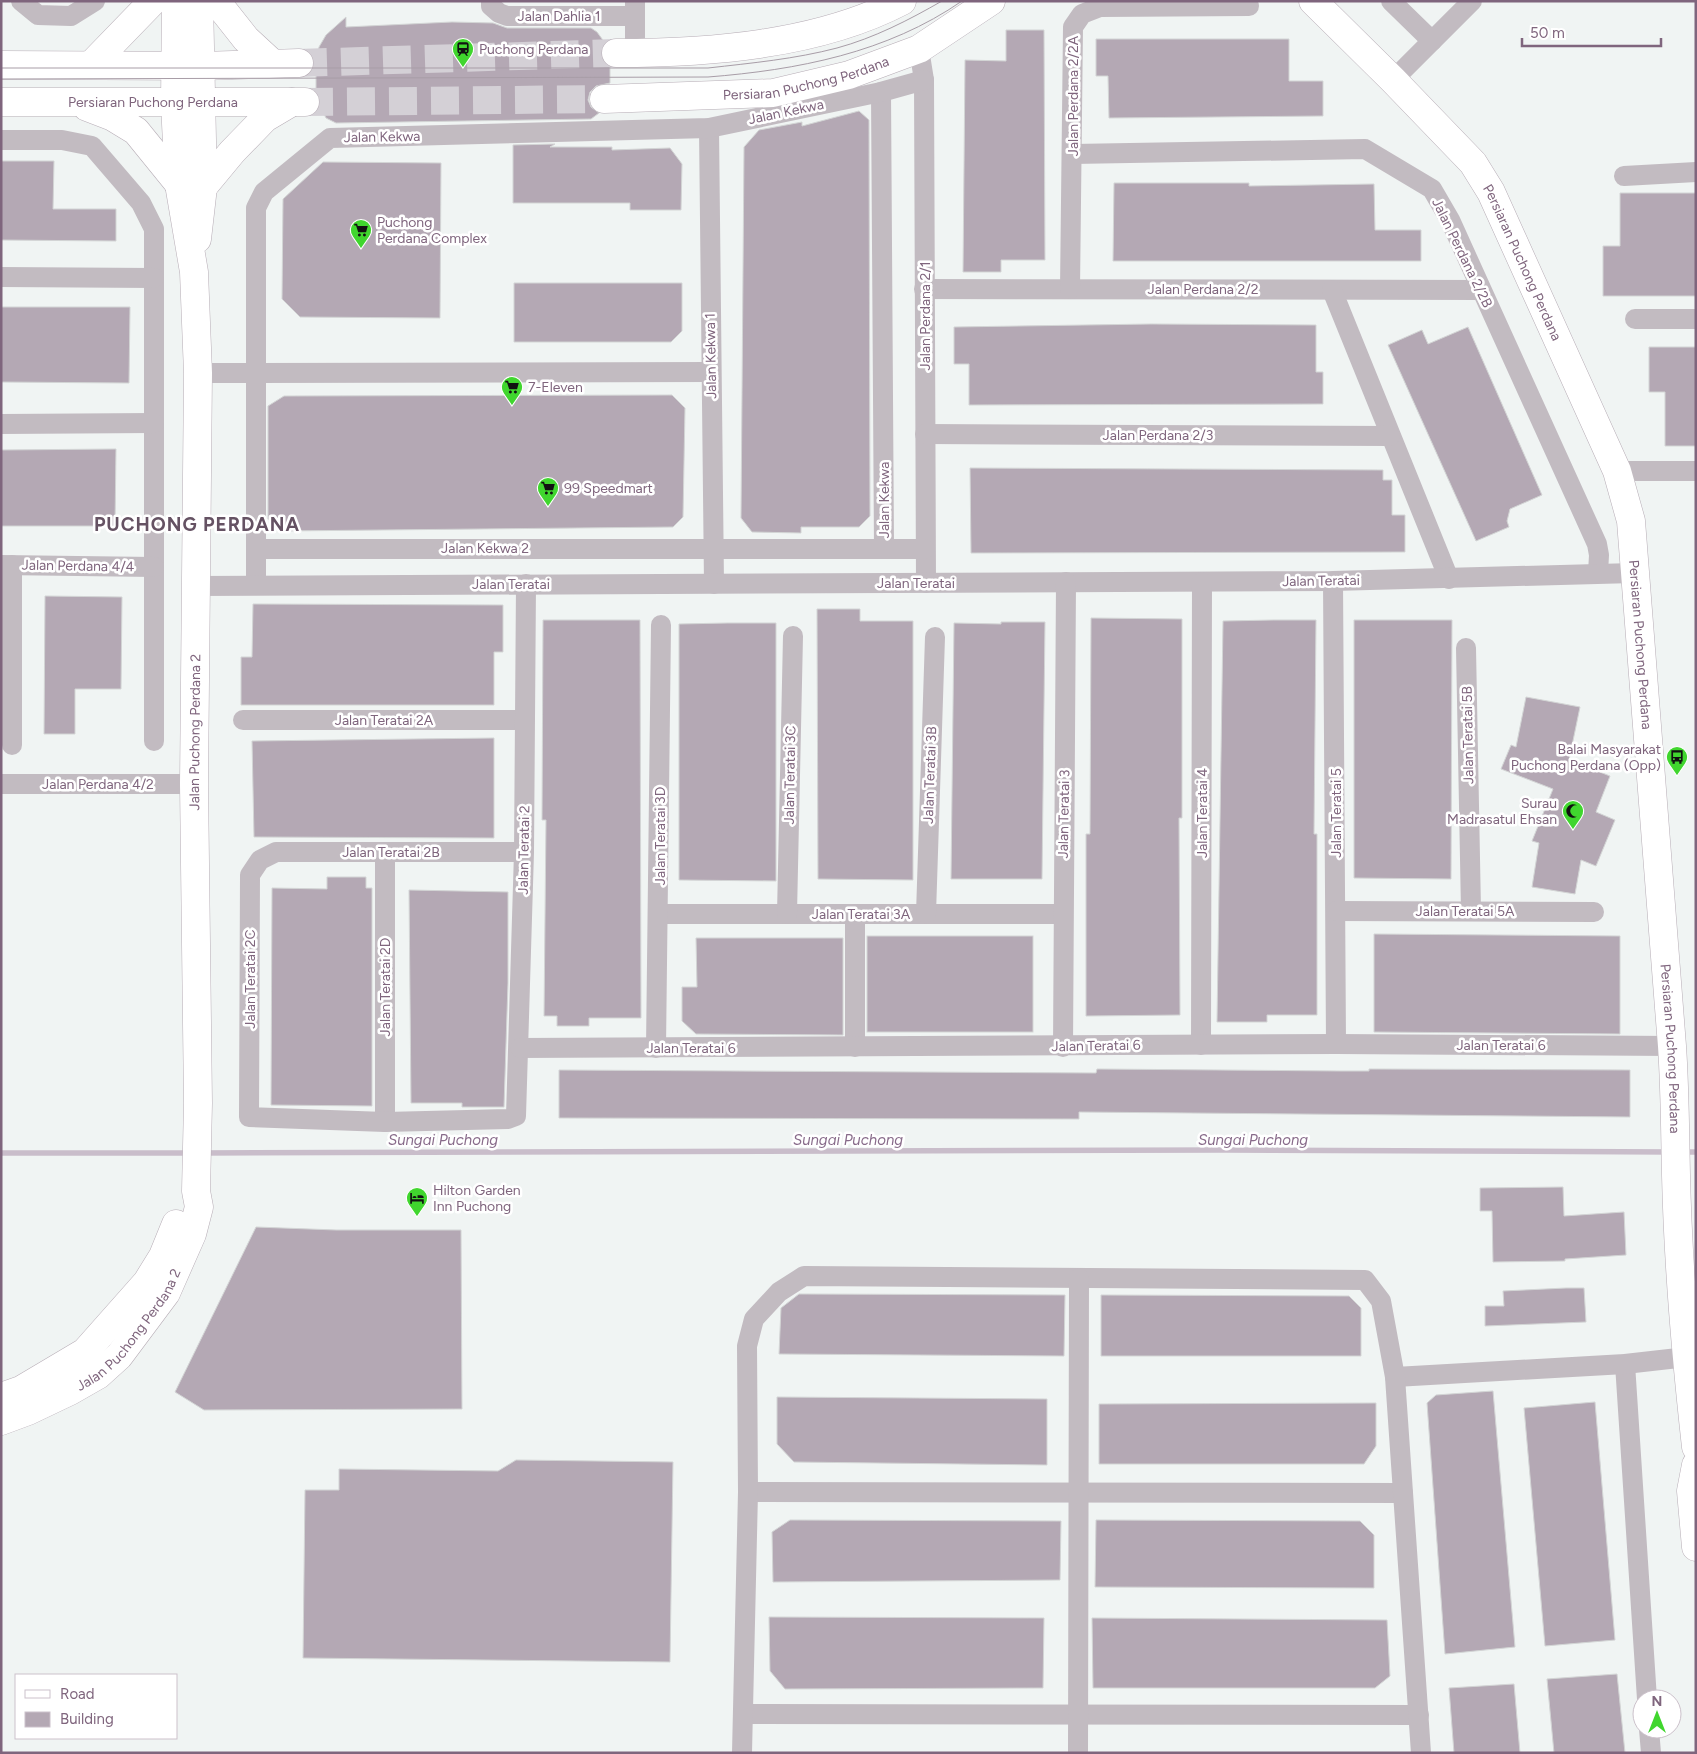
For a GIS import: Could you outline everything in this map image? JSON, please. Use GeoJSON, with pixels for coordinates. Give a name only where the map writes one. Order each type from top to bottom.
{"type":"FeatureCollection","features":[{"type":"Feature","properties":{"kind":"street"},"geometry":{"type":"LineString","coordinates":[[21,1],[38,15],[72,16],[95,1]]}},
{"type":"Feature","properties":{"kind":"street"},"geometry":{"type":"LineString","coordinates":[[91,65],[153,1]]}},
{"type":"Feature","properties":{"kind":"street"},"geometry":{"type":"LineString","coordinates":[[176,1],[189,66]]}},
{"type":"Feature","properties":{"kind":"street"},"geometry":{"type":"LineString","coordinates":[[189,66],[199,1]]}},
{"type":"Feature","properties":{"kind":"street"},"geometry":{"type":"LineString","coordinates":[[216,1],[246,39],[272,63]]}},
{"type":"Feature","properties":{"kind":"street","name":"Jalan Dahlia 1"},"geometry":{"type":"LineString","coordinates":[[492,1],[492,6],[499,13],[507,16],[635,9]]}},
{"type":"Feature","properties":{"kind":"street"},"geometry":{"type":"LineString","coordinates":[[635,9],[626,53],[744,47],[814,33],[882,11],[902,1]]}},
{"type":"Feature","properties":{"kind":"street","name":"Persiaran Puchong Perdana"},"geometry":{"type":"LineString","coordinates":[[604,98],[773,93],[849,75],[919,49],[991,1]]}},
{"type":"Feature","properties":{"kind":"street","name":"Persiaran Puchong Perdana"},"geometry":{"type":"LineString","coordinates":[[1313,1],[1473,163],[1491,192],[1617,471],[1631,521],[1676,1101],[1676,1176],[1689,1269],[1688,1358],[1696,1447]]}},
{"type":"Feature","properties":{"kind":"street"},"geometry":{"type":"LineString","coordinates":[[1391,1],[1432,42]]}},
{"type":"Feature","properties":{"kind":"street"},"geometry":{"type":"LineString","coordinates":[[1393,80],[1472,1]]}},
{"type":"Feature","properties":{"kind":"street","name":"Jalan Perdana 2/2A"},"geometry":{"type":"LineString","coordinates":[[1070,289],[1073,27],[1082,14],[1100,7],[1249,6]]}},
{"type":"Feature","properties":{"kind":"street","name":"Jalan Perdana 2/1"},"geometry":{"type":"LineString","coordinates":[[919,49],[924,80],[926,583]]}},
{"type":"Feature","properties":{"kind":"street"},"geometry":{"type":"LineString","coordinates":[[1,65],[189,66],[299,63]]}},
{"type":"Feature","properties":{"kind":"street","name":"Jalan Puchong Perdana 2"},"geometry":{"type":"LineString","coordinates":[[1,1421],[28,1411],[98,1375],[130,1343],[166,1293],[192,1234],[198,1207],[196,1181],[198,1103],[194,784],[198,373],[191,186],[175,102],[189,66]]}},
{"type":"Feature","properties":{"kind":"street","name":"Jalan Puchong Perdana 2"},"geometry":{"type":"LineString","coordinates":[[189,66],[202,103],[191,186]]}},
{"type":"Feature","properties":{"kind":"street","name":"Jalan Kekwa"},"geometry":{"type":"LineString","coordinates":[[256,585],[256,208],[264,192],[330,138],[709,128],[881,92],[924,80]]}},
{"type":"Feature","properties":{"kind":"street","name":"Jalan Kekwa"},"geometry":{"type":"LineString","coordinates":[[881,92],[884,548]]}},
{"type":"Feature","properties":{"kind":"street","name":"Persiaran Puchong Perdana"},"geometry":{"type":"LineString","coordinates":[[1,102],[299,102],[265,118],[232,152],[191,186]]}},
{"type":"Feature","properties":{"kind":"street"},"geometry":{"type":"LineString","coordinates":[[76,102],[113,117],[136,131],[191,186]]}},
{"type":"Feature","properties":{"kind":"street","name":"Jalan Kekwa 1"},"geometry":{"type":"LineString","coordinates":[[709,128],[714,584]]}},
{"type":"Feature","properties":{"kind":"street"},"geometry":{"type":"LineString","coordinates":[[1,140],[62,140],[92,146],[141,202],[154,229],[154,742]]}},
{"type":"Feature","properties":{"kind":"street","name":"Jalan Perdana 2/2B"},"geometry":{"type":"LineString","coordinates":[[1073,154],[1365,149],[1432,189],[1450,220],[1597,544],[1599,555],[1598,573]]}},
{"type":"Feature","properties":{"kind":"street"},"geometry":{"type":"LineString","coordinates":[[1624,176],[1696,172]]}},
{"type":"Feature","properties":{"kind":"street"},"geometry":{"type":"LineString","coordinates":[[1,277],[154,278]]}},
{"type":"Feature","properties":{"kind":"street","name":"Jalan Perdana 2/2"},"geometry":{"type":"LineString","coordinates":[[924,289],[1481,290]]}},
{"type":"Feature","properties":{"kind":"street"},"geometry":{"type":"LineString","coordinates":[[1332,290],[1449,579]]}},
{"type":"Feature","properties":{"kind":"street"},"geometry":{"type":"LineString","coordinates":[[1635,319],[1696,319]]}},
{"type":"Feature","properties":{"kind":"street"},"geometry":{"type":"LineString","coordinates":[[198,373],[711,372]]}},
{"type":"Feature","properties":{"kind":"street"},"geometry":{"type":"LineString","coordinates":[[1,424],[154,423]]}},
{"type":"Feature","properties":{"kind":"street","name":"Jalan Perdana 2/3"},"geometry":{"type":"LineString","coordinates":[[925,434],[1390,436]]}},
{"type":"Feature","properties":{"kind":"street"},"geometry":{"type":"LineString","coordinates":[[1617,471],[1696,471]]}},
{"type":"Feature","properties":{"kind":"street","name":"Jalan Kekwa 2"},"geometry":{"type":"LineString","coordinates":[[256,548],[925,548]]}},
{"type":"Feature","properties":{"kind":"street"},"geometry":{"type":"LineString","coordinates":[[7,565],[12,744]]}},
{"type":"Feature","properties":{"kind":"street","name":"Jalan Perdana 4/4"},"geometry":{"type":"LineString","coordinates":[[7,565],[154,567]]}},
{"type":"Feature","properties":{"kind":"street","name":"Jalan Teratai"},"geometry":{"type":"LineString","coordinates":[[197,586],[1333,581],[1634,573]]}},
{"type":"Feature","properties":{"kind":"street","name":"Jalan Teratai 5"},"geometry":{"type":"LineString","coordinates":[[1333,581],[1336,1044]]}},
{"type":"Feature","properties":{"kind":"street","name":"Jalan Teratai 3"},"geometry":{"type":"LineString","coordinates":[[1063,1047],[1066,582]]}},
{"type":"Feature","properties":{"kind":"street","name":"Jalan Teratai 4"},"geometry":{"type":"LineString","coordinates":[[1201,1045],[1202,582]]}},
{"type":"Feature","properties":{"kind":"street","name":"Jalan Teratai 2"},"geometry":{"type":"LineString","coordinates":[[385,1122],[508,1119],[516,1116],[520,1048],[524,852],[526,584]]}},
{"type":"Feature","properties":{"kind":"street","name":"Jalan Teratai 3D"},"geometry":{"type":"LineString","coordinates":[[656,1048],[661,625]]}},
{"type":"Feature","properties":{"kind":"street","name":"Jalan Teratai 3C"},"geometry":{"type":"LineString","coordinates":[[787,914],[793,636]]}},
{"type":"Feature","properties":{"kind":"street","name":"Jalan Teratai 3B"},"geometry":{"type":"LineString","coordinates":[[926,914],[935,637]]}},
{"type":"Feature","properties":{"kind":"street","name":"Jalan Teratai 5B"},"geometry":{"type":"LineString","coordinates":[[1466,648],[1471,911]]}},
{"type":"Feature","properties":{"kind":"street","name":"Jalan Teratai 2A"},"geometry":{"type":"LineString","coordinates":[[243,720],[524,720]]}},
{"type":"Feature","properties":{"kind":"street","name":"Jalan Perdana 4/2"},"geometry":{"type":"LineString","coordinates":[[1,784],[194,784]]}},
{"type":"Feature","properties":{"kind":"street","name":"Jalan Teratai 2B"},"geometry":{"type":"LineString","coordinates":[[260,860],[276,852],[524,852]]}},
{"type":"Feature","properties":{"kind":"street","name":"Jalan Teratai 2D"},"geometry":{"type":"LineString","coordinates":[[385,852],[385,1122]]}},
{"type":"Feature","properties":{"kind":"street","name":"Jalan Teratai 2C"},"geometry":{"type":"LineString","coordinates":[[260,860],[250,875],[249,1117],[385,1122]]}},
{"type":"Feature","properties":{"kind":"street","name":"Jalan Teratai 5A"},"geometry":{"type":"LineString","coordinates":[[1336,910],[1594,912]]}},
{"type":"Feature","properties":{"kind":"street","name":"Jalan Teratai 3A"},"geometry":{"type":"LineString","coordinates":[[659,914],[1063,914]]}},
{"type":"Feature","properties":{"kind":"street"},"geometry":{"type":"LineString","coordinates":[[855,914],[855,1047]]}},
{"type":"Feature","properties":{"kind":"street","name":"Jalan Teratai 6"},"geometry":{"type":"LineString","coordinates":[[520,1048],[1063,1047],[1336,1044],[1672,1046]]}},
{"type":"Feature","properties":{"kind":"street","name":"Jalan Puchong Perdana 2"},"geometry":{"type":"LineString","coordinates":[[1,1397],[22,1390],[85,1352],[147,1282],[163,1256],[185,1202],[196,1181]]}},
{"type":"Feature","properties":{"kind":"street"},"geometry":{"type":"LineString","coordinates":[[742,1753],[748,1492],[747,1346],[754,1319],[779,1292],[804,1276],[1365,1280],[1381,1301],[1395,1377],[1421,1753]]}},
{"type":"Feature","properties":{"kind":"street"},"geometry":{"type":"LineString","coordinates":[[1078,1753],[1079,1278]]}},
{"type":"Feature","properties":{"kind":"street"},"geometry":{"type":"LineString","coordinates":[[1395,1377],[1624,1364],[1688,1358]]}},
{"type":"Feature","properties":{"kind":"street"},"geometry":{"type":"LineString","coordinates":[[1624,1364],[1646,1689]]}},
{"type":"Feature","properties":{"kind":"street"},"geometry":{"type":"LineString","coordinates":[[1694,1482],[1696,1547]]}},
{"type":"Feature","properties":{"kind":"street"},"geometry":{"type":"LineString","coordinates":[[748,1492],[1403,1493]]}},
{"type":"Feature","properties":{"kind":"street"},"geometry":{"type":"LineString","coordinates":[[742,1714],[1418,1715]]}},
{"type":"Feature","properties":{"kind":"street"},"geometry":{"type":"LineString","coordinates":[[1650,1739],[1651,1753]]}},
{"type":"Feature","properties":{"kind":"building","name":"Puchong Perdana"},"geometry":{"type":"Polygon","coordinates":[[[346,17],[346,27],[452,22],[493,23],[507,28],[591,28],[597,32],[605,43],[600,54],[603,61],[610,67],[610,83],[596,86],[590,92],[588,100],[591,107],[599,113],[591,119],[336,123],[326,118],[320,106],[321,102],[316,91],[316,63],[319,47],[326,35],[346,17]]]}},
{"type":"Feature","properties":{"kind":"building"},"geometry":{"type":"Polygon","coordinates":[[[1006,30],[1044,30],[1045,260],[1001,260],[1001,272],[963,272],[965,60],[1006,61],[1006,30]]]}},
{"type":"Feature","properties":{"kind":"building"},"geometry":{"type":"Polygon","coordinates":[[[1096,39],[1289,39],[1289,81],[1323,81],[1323,116],[1109,118],[1108,76],[1096,76],[1096,39]]]}},
{"type":"Feature","properties":{"kind":"building"},"geometry":{"type":"Polygon","coordinates":[[[859,111],[869,120],[870,516],[859,527],[801,527],[801,533],[752,532],[741,518],[744,147],[759,130],[802,122],[802,126],[859,111]]]}},
{"type":"Feature","properties":{"kind":"building"},"geometry":{"type":"Polygon","coordinates":[[[555,144],[550,147],[612,147],[612,150],[670,148],[682,164],[681,210],[630,210],[630,203],[513,203],[513,145],[555,144]]]}},
{"type":"Feature","properties":{"kind":"building"},"geometry":{"type":"Polygon","coordinates":[[[1,161],[54,161],[53,209],[116,209],[116,241],[1,240],[1,161]]]}},
{"type":"Feature","properties":{"kind":"building","name":"Puchong Perdana Complex"},"geometry":{"type":"Polygon","coordinates":[[[323,162],[441,163],[440,318],[300,317],[282,299],[283,199],[323,162]]]}},
{"type":"Feature","properties":{"kind":"building"},"geometry":{"type":"Polygon","coordinates":[[[1114,183],[1249,183],[1249,186],[1374,184],[1375,230],[1421,230],[1421,261],[1113,261],[1114,183]]]}},
{"type":"Feature","properties":{"kind":"building"},"geometry":{"type":"Polygon","coordinates":[[[1620,193],[1696,193],[1696,296],[1603,296],[1603,246],[1620,246],[1620,193]]]}},
{"type":"Feature","properties":{"kind":"building"},"geometry":{"type":"Polygon","coordinates":[[[514,283],[682,283],[682,331],[671,342],[514,342],[514,283]]]}},
{"type":"Feature","properties":{"kind":"building"},"geometry":{"type":"Polygon","coordinates":[[[1,307],[130,307],[129,383],[1,382],[1,307]]]}},
{"type":"Feature","properties":{"kind":"building"},"geometry":{"type":"Polygon","coordinates":[[[1151,324],[1316,325],[1316,372],[1323,372],[1323,404],[969,405],[969,364],[954,364],[954,327],[1151,324]]]}},
{"type":"Feature","properties":{"kind":"building"},"geometry":{"type":"Polygon","coordinates":[[[1468,327],[1542,495],[1510,509],[1507,521],[1509,527],[1476,541],[1388,345],[1422,330],[1428,344],[1468,327]]]}},
{"type":"Feature","properties":{"kind":"building"},"geometry":{"type":"Polygon","coordinates":[[[1649,347],[1696,347],[1696,446],[1665,446],[1665,392],[1649,392],[1649,347]]]}},
{"type":"Feature","properties":{"kind":"building"},"geometry":{"type":"Polygon","coordinates":[[[672,395],[685,408],[683,517],[673,527],[282,531],[268,519],[268,406],[284,396],[672,395]]]}},
{"type":"Feature","properties":{"kind":"building"},"geometry":{"type":"Polygon","coordinates":[[[116,449],[115,526],[1,526],[1,450],[116,449]]]}},
{"type":"Feature","properties":{"kind":"building"},"geometry":{"type":"Polygon","coordinates":[[[970,468],[1383,470],[1383,480],[1392,480],[1392,515],[1405,515],[1405,552],[971,553],[970,468]]]}},
{"type":"Feature","properties":{"kind":"building"},"geometry":{"type":"Polygon","coordinates":[[[45,596],[122,597],[121,689],[75,689],[75,734],[44,734],[45,596]]]}},
{"type":"Feature","properties":{"kind":"building"},"geometry":{"type":"Polygon","coordinates":[[[253,604],[503,605],[503,652],[494,652],[494,705],[241,705],[241,657],[252,657],[253,604]]]}},
{"type":"Feature","properties":{"kind":"building"},"geometry":{"type":"Polygon","coordinates":[[[817,609],[860,609],[860,621],[913,621],[913,880],[818,879],[817,609]]]}},
{"type":"Feature","properties":{"kind":"building"},"geometry":{"type":"Polygon","coordinates":[[[1091,618],[1182,619],[1182,818],[1179,818],[1180,1015],[1086,1016],[1086,834],[1090,834],[1091,618]]]}},
{"type":"Feature","properties":{"kind":"building"},"geometry":{"type":"Polygon","coordinates":[[[543,620],[640,620],[641,1018],[589,1018],[589,1026],[557,1026],[557,1016],[544,1016],[546,820],[542,820],[543,620]]]}},
{"type":"Feature","properties":{"kind":"building"},"geometry":{"type":"Polygon","coordinates":[[[1316,620],[1314,834],[1317,834],[1317,1015],[1267,1015],[1267,1022],[1217,1022],[1223,621],[1316,620]]]}},
{"type":"Feature","properties":{"kind":"building"},"geometry":{"type":"Polygon","coordinates":[[[1354,620],[1452,620],[1451,879],[1354,878],[1354,620]]]}},
{"type":"Feature","properties":{"kind":"building"},"geometry":{"type":"Polygon","coordinates":[[[1001,622],[1045,622],[1042,879],[951,879],[954,623],[1001,624],[1001,622]]]}},
{"type":"Feature","properties":{"kind":"building"},"geometry":{"type":"Polygon","coordinates":[[[776,623],[776,881],[679,880],[679,624],[776,623]]]}},
{"type":"Feature","properties":{"kind":"building"},"geometry":{"type":"Polygon","coordinates":[[[1526,697],[1580,707],[1569,760],[1610,776],[1596,812],[1615,820],[1596,866],[1581,860],[1575,894],[1532,887],[1539,843],[1532,841],[1553,789],[1501,769],[1511,745],[1516,747],[1526,697]]]}},
{"type":"Feature","properties":{"kind":"building"},"geometry":{"type":"Polygon","coordinates":[[[494,738],[494,838],[254,837],[252,741],[494,738]]]}},
{"type":"Feature","properties":{"kind":"building"},"geometry":{"type":"Polygon","coordinates":[[[327,877],[366,877],[366,888],[372,888],[372,1106],[271,1105],[272,888],[327,889],[327,877]]]}},
{"type":"Feature","properties":{"kind":"building"},"geometry":{"type":"Polygon","coordinates":[[[409,890],[508,892],[508,983],[504,1107],[462,1107],[462,1103],[411,1103],[409,890]]]}},
{"type":"Feature","properties":{"kind":"building"},"geometry":{"type":"Polygon","coordinates":[[[1374,934],[1620,936],[1620,1034],[1374,1032],[1374,934]]]}},
{"type":"Feature","properties":{"kind":"building"},"geometry":{"type":"Polygon","coordinates":[[[867,936],[1033,936],[1033,1032],[867,1032],[867,936]]]}},
{"type":"Feature","properties":{"kind":"building"},"geometry":{"type":"Polygon","coordinates":[[[696,938],[843,938],[843,1035],[696,1034],[682,1021],[682,987],[697,987],[696,938]]]}},
{"type":"Feature","properties":{"kind":"building"},"geometry":{"type":"Polygon","coordinates":[[[1097,1069],[1340,1071],[1369,1071],[1369,1069],[1630,1070],[1630,1117],[1079,1112],[1079,1119],[559,1118],[559,1070],[1096,1073],[1097,1069]]]}},
{"type":"Feature","properties":{"kind":"building"},"geometry":{"type":"Polygon","coordinates":[[[1563,1187],[1564,1216],[1624,1212],[1626,1255],[1565,1259],[1565,1261],[1493,1262],[1492,1211],[1480,1211],[1480,1188],[1563,1187]]]}},
{"type":"Feature","properties":{"kind":"building"},"geometry":{"type":"Polygon","coordinates":[[[256,1227],[336,1230],[461,1230],[462,1409],[204,1410],[175,1392],[256,1227]]]}},
{"type":"Feature","properties":{"kind":"building"},"geometry":{"type":"Polygon","coordinates":[[[1584,1288],[1586,1322],[1485,1326],[1485,1306],[1504,1306],[1503,1291],[1584,1288]]]}},
{"type":"Feature","properties":{"kind":"building"},"geometry":{"type":"Polygon","coordinates":[[[799,1294],[1065,1295],[1064,1356],[779,1354],[781,1308],[799,1294]]]}},
{"type":"Feature","properties":{"kind":"building"},"geometry":{"type":"Polygon","coordinates":[[[1101,1295],[1349,1296],[1361,1308],[1361,1356],[1101,1356],[1101,1295]]]}},
{"type":"Feature","properties":{"kind":"building"},"geometry":{"type":"Polygon","coordinates":[[[1493,1391],[1515,1647],[1445,1654],[1427,1403],[1436,1395],[1493,1391]]]}},
{"type":"Feature","properties":{"kind":"building"},"geometry":{"type":"Polygon","coordinates":[[[777,1397],[1047,1399],[1047,1465],[794,1462],[777,1444],[777,1397]]]}},
{"type":"Feature","properties":{"kind":"building"},"geometry":{"type":"Polygon","coordinates":[[[1595,1402],[1615,1640],[1545,1646],[1524,1408],[1595,1402]]]}},
{"type":"Feature","properties":{"kind":"building"},"geometry":{"type":"Polygon","coordinates":[[[1376,1403],[1376,1446],[1364,1464],[1099,1464],[1099,1404],[1376,1403]]]}},
{"type":"Feature","properties":{"kind":"building"},"geometry":{"type":"Polygon","coordinates":[[[516,1460],[673,1462],[670,1662],[303,1658],[305,1490],[339,1490],[339,1469],[498,1471],[516,1460]]]}},
{"type":"Feature","properties":{"kind":"building"},"geometry":{"type":"Polygon","coordinates":[[[790,1520],[1061,1521],[1060,1580],[773,1582],[772,1532],[790,1520]]]}},
{"type":"Feature","properties":{"kind":"building"},"geometry":{"type":"Polygon","coordinates":[[[1096,1520],[1360,1521],[1374,1535],[1374,1588],[1095,1587],[1096,1520]]]}},
{"type":"Feature","properties":{"kind":"building"},"geometry":{"type":"Polygon","coordinates":[[[769,1617],[1044,1618],[1043,1688],[785,1689],[770,1671],[769,1617]]]}},
{"type":"Feature","properties":{"kind":"building"},"geometry":{"type":"Polygon","coordinates":[[[1092,1618],[1387,1620],[1390,1676],[1375,1688],[1093,1688],[1092,1618]]]}},
{"type":"Feature","properties":{"kind":"building"},"geometry":{"type":"Polygon","coordinates":[[[1617,1674],[1625,1753],[1554,1753],[1547,1679],[1617,1674]]]}},
{"type":"Feature","properties":{"kind":"building"},"geometry":{"type":"Polygon","coordinates":[[[1514,1684],[1520,1753],[1454,1753],[1449,1688],[1514,1684]]]}},
{"type":"Feature","properties":{"kind":"waterway","name":"Sungai Puchong"},"geometry":{"type":"LineString","coordinates":[[203,1153],[1226,1150],[1669,1152]]}},
{"type":"Feature","properties":{"kind":"waterway","name":"Sungai Puchong"},"geometry":{"type":"LineString","coordinates":[[1683,1152],[1696,1152]]}},
{"type":"Feature","properties":{"kind":"waterway","name":"Sungai Puchong"},"geometry":{"type":"LineString","coordinates":[[1,1153],[189,1153]]}},
{"type":"Feature","properties":{"kind":"tunnel"},"geometry":{"type":"LineString","coordinates":[[299,63],[616,53]]}},
{"type":"Feature","properties":{"kind":"tunnel"},"geometry":{"type":"LineString","coordinates":[[305,102],[604,99]]}},
{"type":"Feature","properties":{"kind":"tram line"},"geometry":{"type":"LineString","coordinates":[[1,68],[708,68],[789,58],[837,48],[891,28],[942,1]]}},
{"type":"Feature","properties":{"kind":"tram line"},"geometry":{"type":"LineString","coordinates":[[1,79],[708,77],[808,64],[840,56],[903,34],[933,19],[962,1]]}},
{"type":"Feature","properties":{"kind":"place","name":"Puchong Perdana"},"geometry":{"type":"Point","coordinates":[463,68]}},
{"type":"Feature","properties":{"kind":"place","name":"Puchong Perdana Complex"},"geometry":{"type":"Point","coordinates":[361,249]}},
{"type":"Feature","properties":{"kind":"place","name":"7-Eleven"},"geometry":{"type":"Point","coordinates":[512,406]}},
{"type":"Feature","properties":{"kind":"place","name":"99 Speedmart"},"geometry":{"type":"Point","coordinates":[548,507]}},
{"type":"Feature","properties":{"kind":"place","name":"Balai Masyarakat Puchong Perdana (Opp)"},"geometry":{"type":"Point","coordinates":[1677,776]}},
{"type":"Feature","properties":{"kind":"place","name":"Surau Madrasatul Ehsan"},"geometry":{"type":"Point","coordinates":[1573,830]}},
{"type":"Feature","properties":{"kind":"place","name":"Hilton Garden Inn Puchong"},"geometry":{"type":"Point","coordinates":[417,1217]}},
{"type":"Feature","properties":{"kind":"district","name":"PUCHONG PERDANA"},"geometry":{"type":"Point","coordinates":[197,524]}}]}
